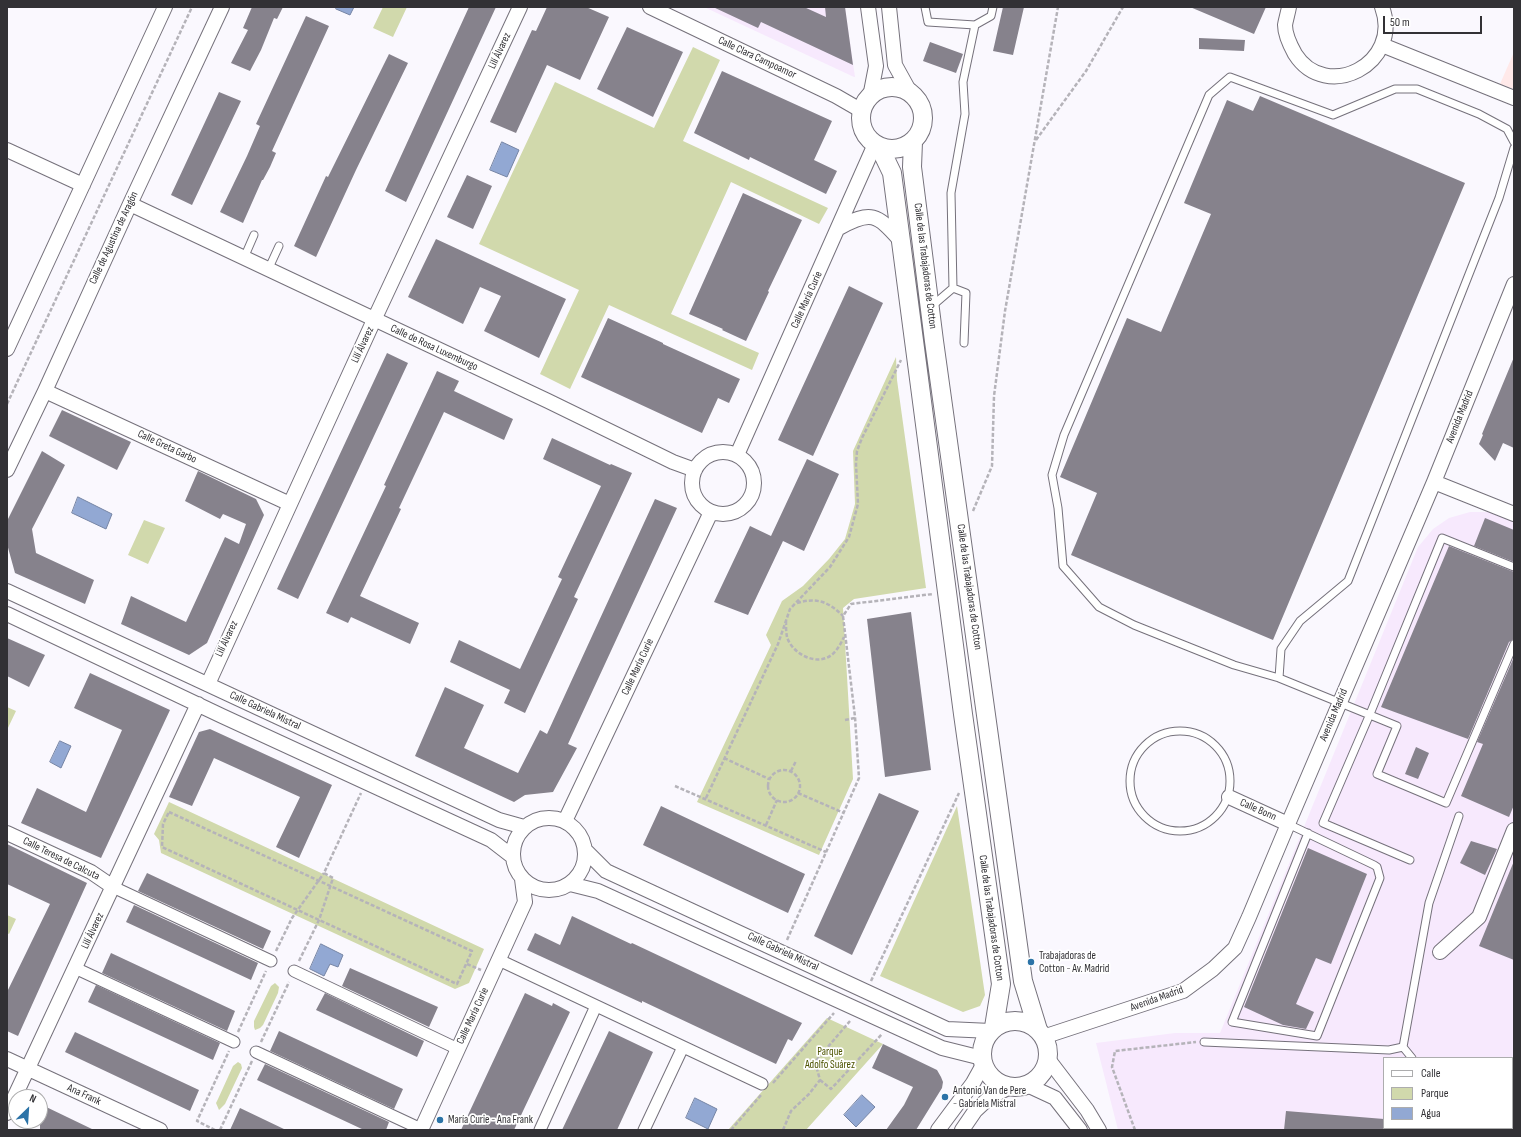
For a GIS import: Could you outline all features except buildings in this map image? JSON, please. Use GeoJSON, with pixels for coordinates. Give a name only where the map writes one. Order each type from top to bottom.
{"type":"FeatureCollection","features":[{"type":"Feature","properties":{"kind":"street"},"geometry":{"type":"LineString","coordinates":[[7,349],[164,7]]}},
{"type":"Feature","properties":{"kind":"street","name":"Calle de Agustina de Aragón"},"geometry":{"type":"LineString","coordinates":[[7,470],[222,7]]}},
{"type":"Feature","properties":{"kind":"street","name":"Lilí Álvarez"},"geometry":{"type":"LineString","coordinates":[[208,684],[374,320],[520,7]]}},
{"type":"Feature","properties":{"kind":"street","name":"Calle Clara Campoamor"},"geometry":{"type":"LineString","coordinates":[[650,7],[836,96],[866,104]]}},
{"type":"Feature","properties":{"kind":"street"},"geometry":{"type":"LineString","coordinates":[[866,104],[881,90],[894,88],[911,94],[918,100],[922,109],[922,126],[919,135],[913,142],[894,150],[877,145],[867,137],[863,129],[862,120],[866,104],[876,66],[868,7]]}},
{"type":"Feature","properties":{"kind":"street"},"geometry":{"type":"LineString","coordinates":[[889,7],[896,65],[911,94]]}},
{"type":"Feature","properties":{"kind":"street"},"geometry":{"type":"LineString","coordinates":[[1289,7],[1285,26],[1289,44],[1299,61],[1315,72],[1335,76],[1354,73],[1371,62],[1382,45],[1386,28],[1382,7]]}},
{"type":"Feature","properties":{"kind":"street"},"geometry":{"type":"LineString","coordinates":[[1382,45],[1514,98]]}},
{"type":"Feature","properties":{"kind":"street","name":"Calle de las Trabajadoras de Cotton"},"geometry":{"type":"LineString","coordinates":[[913,142],[912,167],[930,308],[1023,981],[1041,1033]]}},
{"type":"Feature","properties":{"kind":"street","name":"Calle de las Trabajadoras de Cotton"},"geometry":{"type":"LineString","coordinates":[[877,145],[892,173],[947,592],[1001,984],[992,1029]]}},
{"type":"Feature","properties":{"kind":"street","name":"Calle María Curie"},"geometry":{"type":"LineString","coordinates":[[738,455],[877,145]]}},
{"type":"Feature","properties":{"kind":"street"},"geometry":{"type":"LineString","coordinates":[[7,150],[83,185]]}},
{"type":"Feature","properties":{"kind":"street","name":"Calle de Rosa Luxemburgo"},"geometry":{"type":"LineString","coordinates":[[130,204],[548,401],[673,462],[695,470]]}},
{"type":"Feature","properties":{"kind":"street"},"geometry":{"type":"LineString","coordinates":[[839,228],[856,219],[874,217],[886,223],[900,240]]}},
{"type":"Feature","properties":{"kind":"street","name":"Avenida Madrid"},"geometry":{"type":"LineString","coordinates":[[1041,1033],[1183,991],[1214,970],[1235,948],[1434,482],[1511,298],[1514,284]]}},
{"type":"Feature","properties":{"kind":"street","name":"Calle Greta Garbo"},"geometry":{"type":"LineString","coordinates":[[45,391],[290,504]]}},
{"type":"Feature","properties":{"kind":"street"},"geometry":{"type":"LineString","coordinates":[[719,452],[727,452],[738,455],[748,464],[753,474],[754,484],[752,494],[744,506],[735,511],[725,514],[711,512],[700,503],[693,492],[692,481],[695,470],[700,462],[709,455],[719,452]]}},
{"type":"Feature","properties":{"kind":"street"},"geometry":{"type":"LineString","coordinates":[[1434,482],[1514,514]]}},
{"type":"Feature","properties":{"kind":"street","name":"Calle María Curie"},"geometry":{"type":"LineString","coordinates":[[565,821],[711,512]]}},
{"type":"Feature","properties":{"kind":"street","name":"Calle Gabriela Mistral"},"geometry":{"type":"LineString","coordinates":[[7,591],[499,820],[524,827]]}},
{"type":"Feature","properties":{"kind":"street","name":"Calle Gabriela Mistral"},"geometry":{"type":"LineString","coordinates":[[7,614],[366,783],[491,840],[513,857]]}},
{"type":"Feature","properties":{"kind":"street","name":"Lilí Álvarez"},"geometry":{"type":"LineString","coordinates":[[7,1113],[29,1069],[198,704]]}},
{"type":"Feature","properties":{"kind":"street","name":"Calle Bonn"},"geometry":{"type":"LineString","coordinates":[[1229,797],[1288,824]]}},
{"type":"Feature","properties":{"kind":"street"},"geometry":{"type":"LineString","coordinates":[[543,818],[556,818],[565,821],[575,829],[580,836],[585,850],[585,859],[582,870],[570,884],[559,889],[545,890],[532,886],[522,879],[516,870],[513,857],[514,845],[518,836],[524,827],[533,821],[543,818]]}},
{"type":"Feature","properties":{"kind":"street"},"geometry":{"type":"LineString","coordinates":[[1440,952],[1478,918],[1514,830]]}},
{"type":"Feature","properties":{"kind":"street","name":"Calle Teresa de Calcuta"},"geometry":{"type":"LineString","coordinates":[[7,833],[91,872],[113,887]]}},
{"type":"Feature","properties":{"kind":"street","name":"Calle Gabriela Mistral"},"geometry":{"type":"LineString","coordinates":[[585,850],[606,871],[947,1029],[992,1029]]}},
{"type":"Feature","properties":{"kind":"street"},"geometry":{"type":"LineString","coordinates":[[522,879],[526,902],[545,890]]}},
{"type":"Feature","properties":{"kind":"street","name":"Calle Gabriela Mistral"},"geometry":{"type":"LineString","coordinates":[[570,884],[598,891],[942,1048],[982,1062]]}},
{"type":"Feature","properties":{"kind":"street"},"geometry":{"type":"LineString","coordinates":[[113,887],[271,961]]}},
{"type":"Feature","properties":{"kind":"street","name":"Calle María Curie"},"geometry":{"type":"LineString","coordinates":[[422,1130],[526,902]]}},
{"type":"Feature","properties":{"kind":"street"},"geometry":{"type":"LineString","coordinates":[[499,960],[683,1047],[765,1088]]}},
{"type":"Feature","properties":{"kind":"street"},"geometry":{"type":"LineString","coordinates":[[75,968],[234,1042]]}},
{"type":"Feature","properties":{"kind":"street"},"geometry":{"type":"LineString","coordinates":[[294,972],[458,1049]]}},
{"type":"Feature","properties":{"kind":"street"},"geometry":{"type":"LineString","coordinates":[[540,1130],[596,1006]]}},
{"type":"Feature","properties":{"kind":"street"},"geometry":{"type":"LineString","coordinates":[[938,1130],[973,1083],[982,1062],[983,1042],[992,1029],[1003,1022],[1022,1021],[1031,1024],[1041,1033],[1048,1051],[1046,1068],[1035,1081],[990,1097],[975,1112],[962,1130]]}},
{"type":"Feature","properties":{"kind":"street"},"geometry":{"type":"LineString","coordinates":[[644,1130],[683,1047]]}},
{"type":"Feature","properties":{"kind":"street"},"geometry":{"type":"LineString","coordinates":[[256,1052],[422,1130]]}},
{"type":"Feature","properties":{"kind":"street","name":"Ana Frank"},"geometry":{"type":"LineString","coordinates":[[7,1059],[160,1130]]}},
{"type":"Feature","properties":{"kind":"street"},"geometry":{"type":"LineString","coordinates":[[1048,1059],[1087,1110],[1099,1130]]}},
{"type":"Feature","properties":{"kind":"street"},"geometry":{"type":"LineString","coordinates":[[982,1062],[985,1070],[1000,1084],[1019,1086],[1055,1098],[1080,1130]]}},
{"type":"Feature","properties":{"kind":"lane"},"geometry":{"type":"LineString","coordinates":[[925,7],[928,22],[975,25],[991,16],[993,7]]}},
{"type":"Feature","properties":{"kind":"lane"},"geometry":{"type":"LineString","coordinates":[[953,288],[951,193],[965,114],[963,82],[975,25]]}},
{"type":"Feature","properties":{"kind":"lane"},"geometry":{"type":"LineString","coordinates":[[1514,142],[1507,129],[1479,114],[1417,89],[1395,89],[1334,115],[1230,77],[1209,95],[1064,435],[1052,475],[1058,508],[1063,566],[1099,607],[1134,625],[1234,665],[1279,678],[1398,726],[1377,774],[1446,803],[1514,644]]}},
{"type":"Feature","properties":{"kind":"lane"},"geometry":{"type":"LineString","coordinates":[[1279,678],[1281,649],[1300,621],[1348,581],[1499,198],[1514,148]]}},
{"type":"Feature","properties":{"kind":"lane"},"geometry":{"type":"LineString","coordinates":[[244,258],[254,235]]}},
{"type":"Feature","properties":{"kind":"lane"},"geometry":{"type":"LineString","coordinates":[[268,270],[279,246]]}},
{"type":"Feature","properties":{"kind":"lane"},"geometry":{"type":"LineString","coordinates":[[930,308],[953,288]]}},
{"type":"Feature","properties":{"kind":"lane"},"geometry":{"type":"LineString","coordinates":[[953,288],[966,293],[964,343]]}},
{"type":"Feature","properties":{"kind":"lane"},"geometry":{"type":"LineString","coordinates":[[1410,860],[1323,823],[1370,714],[1442,538],[1514,567]]}},
{"type":"Feature","properties":{"kind":"lane","name":"Calle Bonn"},"geometry":{"type":"LineString","coordinates":[[1170,732],[1196,733],[1218,747],[1230,771],[1229,797],[1214,819],[1191,831],[1165,830],[1142,815],[1139,810],[1130,792],[1132,766],[1146,744],[1170,732]]}},
{"type":"Feature","properties":{"kind":"lane"},"geometry":{"type":"LineString","coordinates":[[1411,1057],[1403,1047],[1429,903],[1459,816]]}},
{"type":"Feature","properties":{"kind":"lane"},"geometry":{"type":"LineString","coordinates":[[1288,824],[1308,833],[1374,865],[1377,867],[1380,878],[1317,1036],[1232,1022],[1308,833]]}},
{"type":"Feature","properties":{"kind":"lane"},"geometry":{"type":"LineString","coordinates":[[1204,1042],[1389,1050],[1403,1047]]}},
{"type":"Feature","properties":{"kind":"path"},"geometry":{"type":"LineString","coordinates":[[7,404],[192,7]]}},
{"type":"Feature","properties":{"kind":"path"},"geometry":{"type":"LineString","coordinates":[[971,516],[992,466],[994,396],[1005,311],[1058,7]]}},
{"type":"Feature","properties":{"kind":"path"},"geometry":{"type":"LineString","coordinates":[[1034,142],[1086,71],[1123,7]]}},
{"type":"Feature","properties":{"kind":"path"},"geometry":{"type":"LineString","coordinates":[[706,798],[778,644],[790,609],[830,567],[849,537],[858,504],[857,451],[903,355]]}},
{"type":"Feature","properties":{"kind":"path"},"geometry":{"type":"LineString","coordinates":[[782,952],[859,778],[855,718],[843,616],[851,604],[947,592]]}},
{"type":"Feature","properties":{"kind":"path"},"geometry":{"type":"LineString","coordinates":[[796,603],[806,600],[825,603],[834,608],[843,616]]}},
{"type":"Feature","properties":{"kind":"path"},"geometry":{"type":"LineString","coordinates":[[786,619],[787,638],[792,646],[800,653],[812,659],[825,658],[834,652],[839,647],[845,636]]}},
{"type":"Feature","properties":{"kind":"path"},"geometry":{"type":"LineString","coordinates":[[845,720],[855,718]]}},
{"type":"Feature","properties":{"kind":"path"},"geometry":{"type":"LineString","coordinates":[[724,758],[769,779]]}},
{"type":"Feature","properties":{"kind":"path"},"geometry":{"type":"LineString","coordinates":[[791,771],[796,761]]}},
{"type":"Feature","properties":{"kind":"path"},"geometry":{"type":"LineString","coordinates":[[781,770],[791,771],[798,779],[800,784],[798,793],[789,801],[783,802],[777,800],[770,794],[768,789],[769,779],[776,772],[781,770]]}},
{"type":"Feature","properties":{"kind":"path"},"geometry":{"type":"LineString","coordinates":[[215,1130],[208,1129],[197,1121],[292,918],[324,873],[366,783]]}},
{"type":"Feature","properties":{"kind":"path"},"geometry":{"type":"LineString","coordinates":[[675,786],[706,798],[826,852]]}},
{"type":"Feature","properties":{"kind":"path"},"geometry":{"type":"LineString","coordinates":[[867,991],[961,789]]}},
{"type":"Feature","properties":{"kind":"path"},"geometry":{"type":"LineString","coordinates":[[798,793],[844,813]]}},
{"type":"Feature","properties":{"kind":"path"},"geometry":{"type":"LineString","coordinates":[[766,825],[777,800]]}},
{"type":"Feature","properties":{"kind":"path"},"geometry":{"type":"LineString","coordinates":[[169,812],[318,881],[472,951],[457,984],[162,847],[163,824],[169,812]]}},
{"type":"Feature","properties":{"kind":"path"},"geometry":{"type":"LineString","coordinates":[[220,1130],[318,920],[334,878],[324,873]]}},
{"type":"Feature","properties":{"kind":"path"},"geometry":{"type":"LineString","coordinates":[[731,1130],[765,1088],[844,1002]]}},
{"type":"Feature","properties":{"kind":"path"},"geometry":{"type":"LineString","coordinates":[[859,1009],[815,1062],[820,1080],[831,1089],[891,1024]]}},
{"type":"Feature","properties":{"kind":"path"},"geometry":{"type":"LineString","coordinates":[[1135,1130],[1112,1067],[1115,1052],[1204,1042]]}},
{"type":"Feature","properties":{"kind":"path"},"geometry":{"type":"LineString","coordinates":[[783,1130],[791,1110],[809,1094],[820,1080]]}},
{"type":"Feature","properties":{"kind":"shaded area"},"geometry":{"type":"Polygon","coordinates":[[[704,7],[845,7],[855,77],[854,77],[704,7]]]}},
{"type":"Feature","properties":{"kind":"shaded area"},"geometry":{"type":"Polygon","coordinates":[[[1514,52],[1514,89],[1500,84],[1514,52]]]}},
{"type":"Feature","properties":{"kind":"shaded area"},"geometry":{"type":"Polygon","coordinates":[[[1470,512],[1489,512],[1514,521],[1514,1130],[1118,1130],[1096,1043],[1175,1033],[1220,1033],[1418,547],[1433,529],[1449,518],[1470,512]]]}},
{"type":"Feature","properties":{"kind":"green space"},"geometry":{"type":"Polygon","coordinates":[[[383,7],[407,7],[393,37],[373,28],[383,7]]]}},
{"type":"Feature","properties":{"kind":"green space"},"geometry":{"type":"Polygon","coordinates":[[[693,47],[720,60],[683,141],[828,208],[819,224],[731,182],[671,314],[759,353],[752,370],[609,305],[570,389],[540,374],[579,290],[479,244],[555,82],[654,128],[693,47]]]}},
{"type":"Feature","properties":{"kind":"green space"},"geometry":{"type":"Polygon","coordinates":[[[896,357],[897,380],[926,588],[854,599],[843,608],[853,779],[819,855],[697,802],[771,645],[766,635],[782,601],[803,586],[829,559],[845,539],[855,504],[853,451],[896,357]]]}},
{"type":"Feature","properties":{"kind":"green space"},"geometry":{"type":"Polygon","coordinates":[[[144,520],[165,528],[148,564],[128,555],[144,520]]]}},
{"type":"Feature","properties":{"kind":"green space"},"geometry":{"type":"Polygon","coordinates":[[[7,707],[16,711],[7,730],[7,707]]]}},
{"type":"Feature","properties":{"kind":"green space"},"geometry":{"type":"Polygon","coordinates":[[[169,802],[484,949],[469,983],[455,989],[161,853],[159,840],[154,834],[169,802]]]}},
{"type":"Feature","properties":{"kind":"green space"},"geometry":{"type":"Polygon","coordinates":[[[957,806],[985,995],[980,1006],[963,1012],[880,976],[957,806]]]}},
{"type":"Feature","properties":{"kind":"green space"},"geometry":{"type":"Polygon","coordinates":[[[7,915],[16,919],[9,934],[7,933],[7,915]]]}},
{"type":"Feature","properties":{"kind":"green space"},"geometry":{"type":"Polygon","coordinates":[[[275,983],[279,987],[278,993],[263,1025],[255,1030],[254,1021],[271,986],[275,983]]]}},
{"type":"Feature","properties":{"kind":"green space","name":"Parque Adolfo Suárez"},"geometry":{"type":"Polygon","coordinates":[[[827,1018],[883,1044],[806,1130],[728,1130],[827,1018]]]}},
{"type":"Feature","properties":{"kind":"green space"},"geometry":{"type":"Polygon","coordinates":[[[238,1062],[241,1064],[242,1068],[225,1104],[219,1110],[216,1103],[233,1066],[238,1062]]]}},
{"type":"Feature","properties":{"kind":"water"},"geometry":{"type":"Polygon","coordinates":[[[337,7],[354,7],[350,15],[336,9],[337,7]]]}},
{"type":"Feature","properties":{"kind":"water"},"geometry":{"type":"Polygon","coordinates":[[[502,142],[519,150],[507,177],[490,170],[502,142]]]}},
{"type":"Feature","properties":{"kind":"water"},"geometry":{"type":"Polygon","coordinates":[[[78,497],[112,514],[106,529],[72,513],[78,497]]]}},
{"type":"Feature","properties":{"kind":"water"},"geometry":{"type":"Polygon","coordinates":[[[60,741],[71,746],[61,768],[50,762],[60,741]]]}},
{"type":"Feature","properties":{"kind":"water"},"geometry":{"type":"Polygon","coordinates":[[[321,944],[343,955],[338,967],[330,964],[324,976],[310,969],[321,944]]]}},
{"type":"Feature","properties":{"kind":"water"},"geometry":{"type":"Polygon","coordinates":[[[862,1095],[875,1107],[856,1127],[844,1115],[862,1095]]]}},
{"type":"Feature","properties":{"kind":"water"},"geometry":{"type":"Polygon","coordinates":[[[695,1098],[717,1109],[708,1129],[686,1118],[695,1098]]]}},
{"type":"Feature","properties":{"kind":"place","name":"Trabajadoras de Cotton - Av. Madrid"},"geometry":{"type":"Point","coordinates":[1031,962]}},
{"type":"Feature","properties":{"kind":"place","name":"Antonio Van de Pere - Gabriela Mistral"},"geometry":{"type":"Point","coordinates":[945,1097]}},
{"type":"Feature","properties":{"kind":"place","name":"María Curie - Ana Frank"},"geometry":{"type":"Point","coordinates":[440,1120]}}]}
